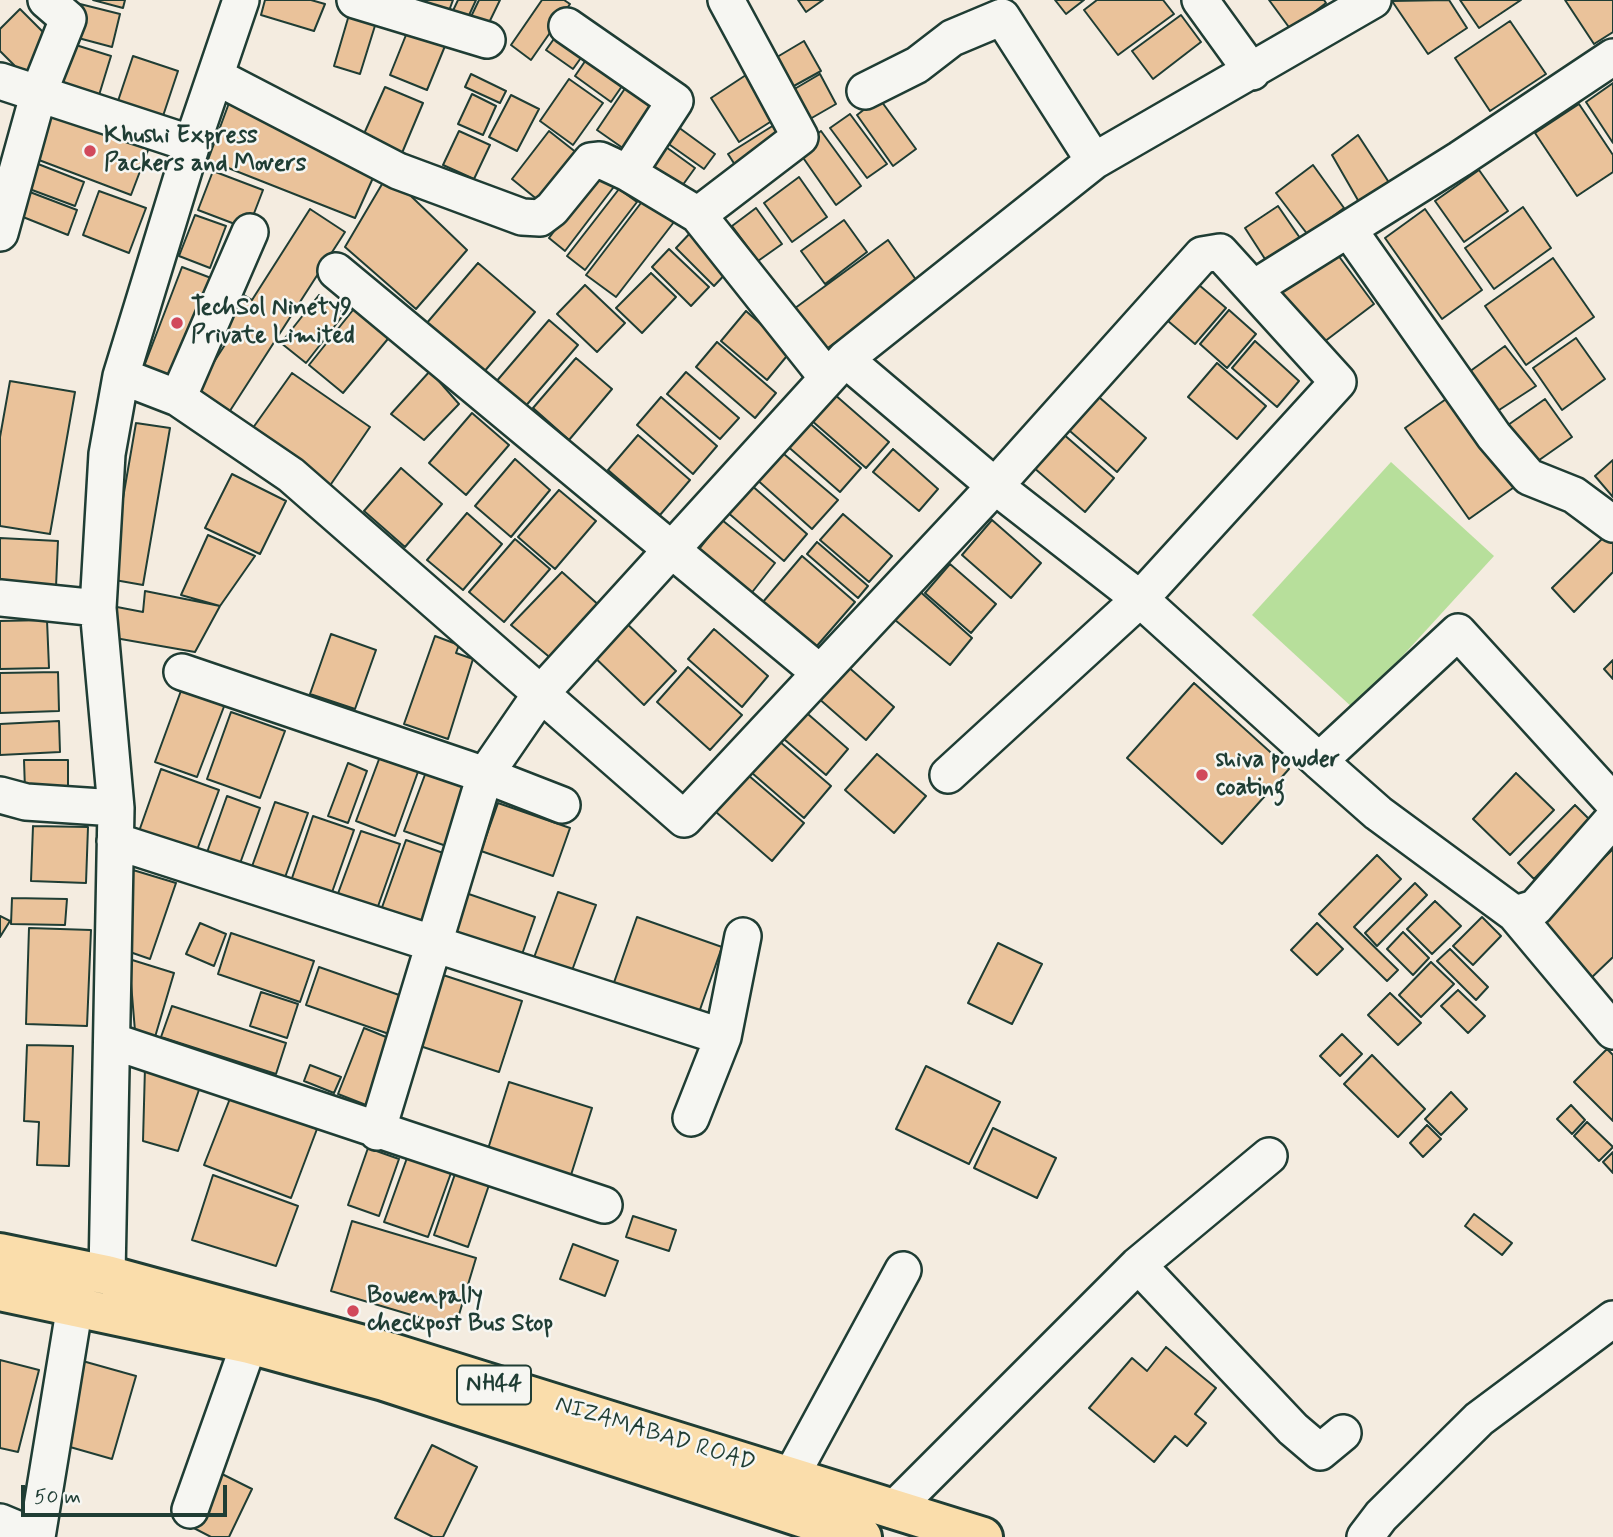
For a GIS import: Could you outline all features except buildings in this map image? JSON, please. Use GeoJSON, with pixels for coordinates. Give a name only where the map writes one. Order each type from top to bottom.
{"type":"FeatureCollection","features":[{"type":"Feature","properties":{"kind":"highway","name":"NIZAMABAD ROAD"},"geometry":{"type":"LineString","coordinates":[[0,1253],[107,1275],[389,1352],[983,1537]]}},
{"type":"Feature","properties":{"kind":"highway","name":"NIZAMABAD ROAD"},"geometry":{"type":"LineString","coordinates":[[0,1291],[249,1344],[384,1381],[862,1537]]}},
{"type":"Feature","properties":{"kind":"street"},"geometry":{"type":"LineString","coordinates":[[0,233],[39,92],[68,19],[46,0]]}},
{"type":"Feature","properties":{"kind":"street"},"geometry":{"type":"LineString","coordinates":[[107,1275],[116,824],[98,608],[107,454],[121,376],[192,144],[241,0]]}},
{"type":"Feature","properties":{"kind":"street"},"geometry":{"type":"LineString","coordinates":[[355,0],[486,40]]}},
{"type":"Feature","properties":{"kind":"street"},"geometry":{"type":"LineString","coordinates":[[698,215],[800,137],[726,0]]}},
{"type":"Feature","properties":{"kind":"street"},"geometry":{"type":"LineString","coordinates":[[1200,0],[1252,72]]}},
{"type":"Feature","properties":{"kind":"street"},"geometry":{"type":"LineString","coordinates":[[377,1132],[485,775],[542,692],[836,367],[1094,161],[1373,0]]}},
{"type":"Feature","properties":{"kind":"street"},"geometry":{"type":"LineString","coordinates":[[865,91],[917,65],[952,38],[1002,17],[1094,161]]}},
{"type":"Feature","properties":{"kind":"street"},"geometry":{"type":"LineString","coordinates":[[567,26],[675,101],[628,173]]}},
{"type":"Feature","properties":{"kind":"street"},"geometry":{"type":"LineString","coordinates":[[1254,289],[1613,57]]}},
{"type":"Feature","properties":{"kind":"street"},"geometry":{"type":"LineString","coordinates":[[217,77],[398,171],[522,217],[540,218],[552,209],[591,161],[600,160],[628,173],[698,215],[836,367],[1140,599],[1378,813],[1515,914],[1613,1031]]}},
{"type":"Feature","properties":{"kind":"street"},"geometry":{"type":"LineString","coordinates":[[0,81],[192,144]]}},
{"type":"Feature","properties":{"kind":"street"},"geometry":{"type":"LineString","coordinates":[[1349,230],[1494,436],[1529,477],[1574,495],[1613,524]]}},
{"type":"Feature","properties":{"kind":"street"},"geometry":{"type":"LineString","coordinates":[[178,398],[250,233]]}},
{"type":"Feature","properties":{"kind":"street"},"geometry":{"type":"LineString","coordinates":[[121,376],[178,398],[291,475],[684,819],[995,486],[1202,255],[1220,252],[1338,382],[1140,599],[947,775]]}},
{"type":"Feature","properties":{"kind":"street"},"geometry":{"type":"LineString","coordinates":[[336,271],[673,548],[820,673]]}},
{"type":"Feature","properties":{"kind":"street"},"geometry":{"type":"LineString","coordinates":[[0,598],[98,608]]}},
{"type":"Feature","properties":{"kind":"street"},"geometry":{"type":"LineString","coordinates":[[1319,761],[1458,632],[1613,802]]}},
{"type":"Feature","properties":{"kind":"street"},"geometry":{"type":"LineString","coordinates":[[182,672],[485,775],[562,806]]}},
{"type":"Feature","properties":{"kind":"street"},"geometry":{"type":"LineString","coordinates":[[0,795],[116,824],[433,946],[723,1037]]}},
{"type":"Feature","properties":{"kind":"street"},"geometry":{"type":"LineString","coordinates":[[1515,914],[1535,908],[1613,819]]}},
{"type":"Feature","properties":{"kind":"street"},"geometry":{"type":"LineString","coordinates":[[691,1118],[723,1037],[743,936]]}},
{"type":"Feature","properties":{"kind":"street"},"geometry":{"type":"LineString","coordinates":[[112,1041],[377,1132],[604,1205]]}},
{"type":"Feature","properties":{"kind":"street"},"geometry":{"type":"LineString","coordinates":[[893,1510],[1138,1265],[1269,1156]]}},
{"type":"Feature","properties":{"kind":"street"},"geometry":{"type":"LineString","coordinates":[[1138,1265],[1293,1429],[1320,1452],[1343,1433]]}},
{"type":"Feature","properties":{"kind":"street"},"geometry":{"type":"LineString","coordinates":[[790,1478],[903,1270]]}},
{"type":"Feature","properties":{"kind":"street"},"geometry":{"type":"LineString","coordinates":[[0,1522],[36,1537],[75,1305]]}},
{"type":"Feature","properties":{"kind":"street"},"geometry":{"type":"LineString","coordinates":[[1365,1537],[1381,1516],[1479,1419],[1613,1319]]}},
{"type":"Feature","properties":{"kind":"street"},"geometry":{"type":"LineString","coordinates":[[190,1510],[249,1344]]}},
{"type":"Feature","properties":{"kind":"green space"},"geometry":{"type":"Polygon","coordinates":[[[1391,462],[1494,556],[1354,709],[1252,615],[1391,462]]]}},
{"type":"Feature","properties":{"kind":"place","name":"Khushi Express Packers and Movers"},"geometry":{"type":"Point","coordinates":[90,151]}},
{"type":"Feature","properties":{"kind":"place","name":"TechSol Ninety9 Private Limited"},"geometry":{"type":"Point","coordinates":[177,323]}},
{"type":"Feature","properties":{"kind":"place","name":"shiva powder coating"},"geometry":{"type":"Point","coordinates":[1202,775]}},
{"type":"Feature","properties":{"kind":"place","name":"Bowenpally checkpost Bus Stop"},"geometry":{"type":"Point","coordinates":[353,1311]}}]}
